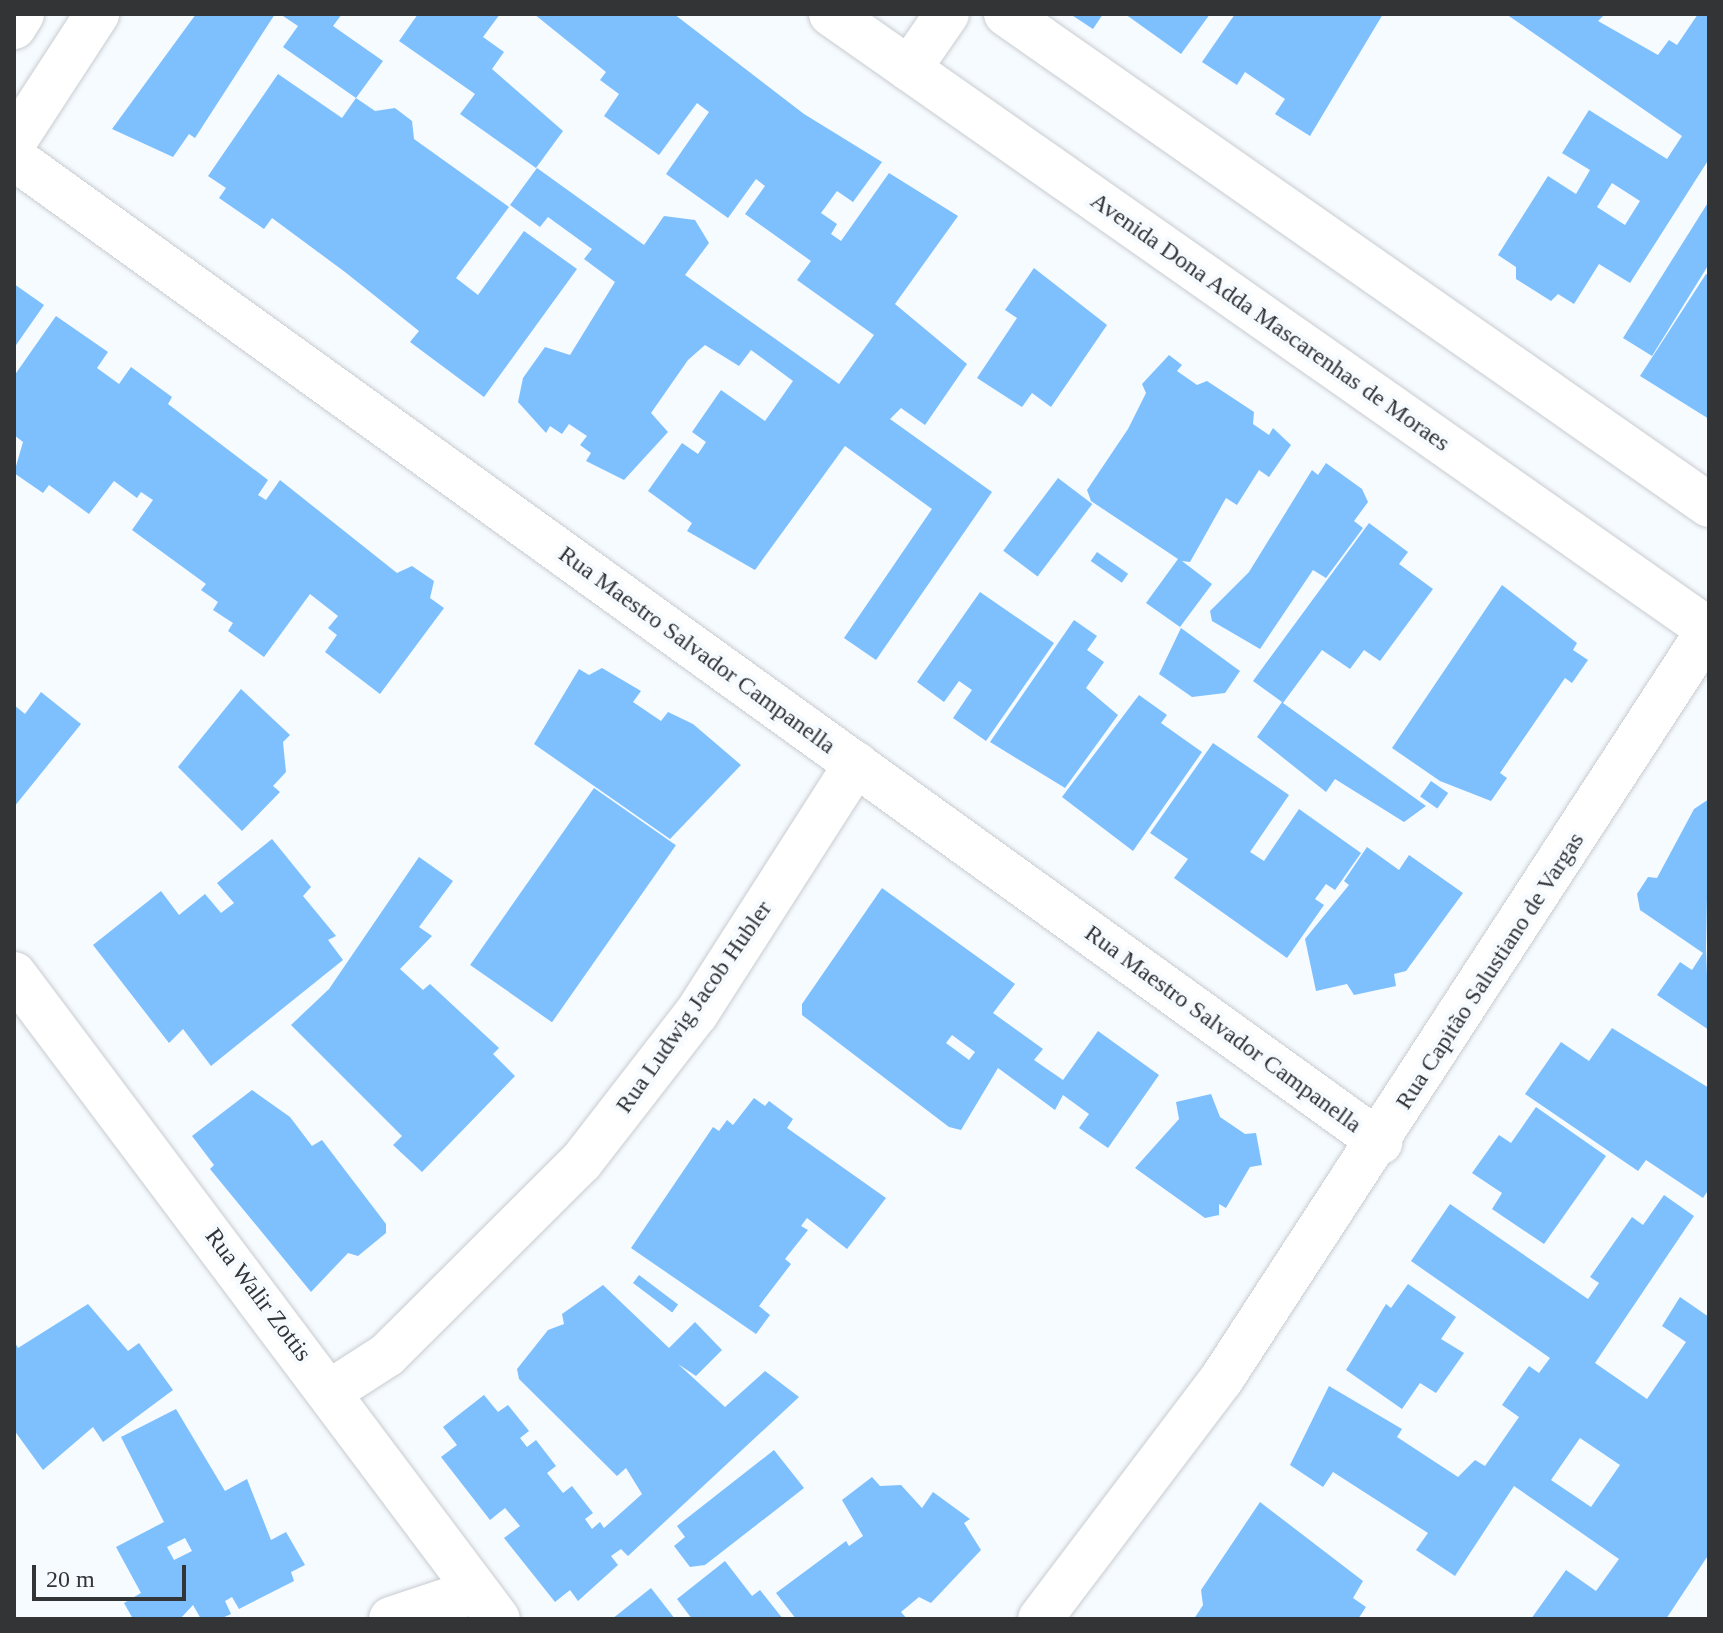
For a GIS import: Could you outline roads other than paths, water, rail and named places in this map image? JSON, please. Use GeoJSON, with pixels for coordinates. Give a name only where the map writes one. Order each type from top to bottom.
{"type":"FeatureCollection","features":[{"type":"Feature","properties":{"kind":"street"},"geometry":{"type":"LineString","coordinates":[[14,27],[22,14]]}},
{"type":"Feature","properties":{"kind":"street"},"geometry":{"type":"LineString","coordinates":[[14,142],[97,14]]}},
{"type":"Feature","properties":{"kind":"street","name":"Avenida Dona Adda Mascarenhas de Moraes"},"geometry":{"type":"LineString","coordinates":[[831,14],[1709,630]]}},
{"type":"Feature","properties":{"kind":"street"},"geometry":{"type":"LineString","coordinates":[[909,69],[947,14]]}},
{"type":"Feature","properties":{"kind":"street"},"geometry":{"type":"LineString","coordinates":[[1006,14],[1709,505]]}},
{"type":"Feature","properties":{"kind":"street","name":"Rua Maestro Salvador Campanella"},"geometry":{"type":"LineString","coordinates":[[14,158],[1380,1142]]}},
{"type":"Feature","properties":{"kind":"street","name":"Rua Capitão Salustiano de Vargas"},"geometry":{"type":"LineString","coordinates":[[1040,1619],[1221,1380],[1380,1142],[1709,630]]}},
{"type":"Feature","properties":{"kind":"street","name":"Rua Ludwig Jacob Hubler"},"geometry":{"type":"LineString","coordinates":[[331,1391],[387,1355],[581,1162],[696,1014],[856,764]]}},
{"type":"Feature","properties":{"kind":"street","name":"Rua Walir Zottis"},"geometry":{"type":"LineString","coordinates":[[14,974],[331,1391],[487,1605]]}},
{"type":"Feature","properties":{"kind":"street"},"geometry":{"type":"LineString","coordinates":[[391,1619],[487,1605]]}}]}
